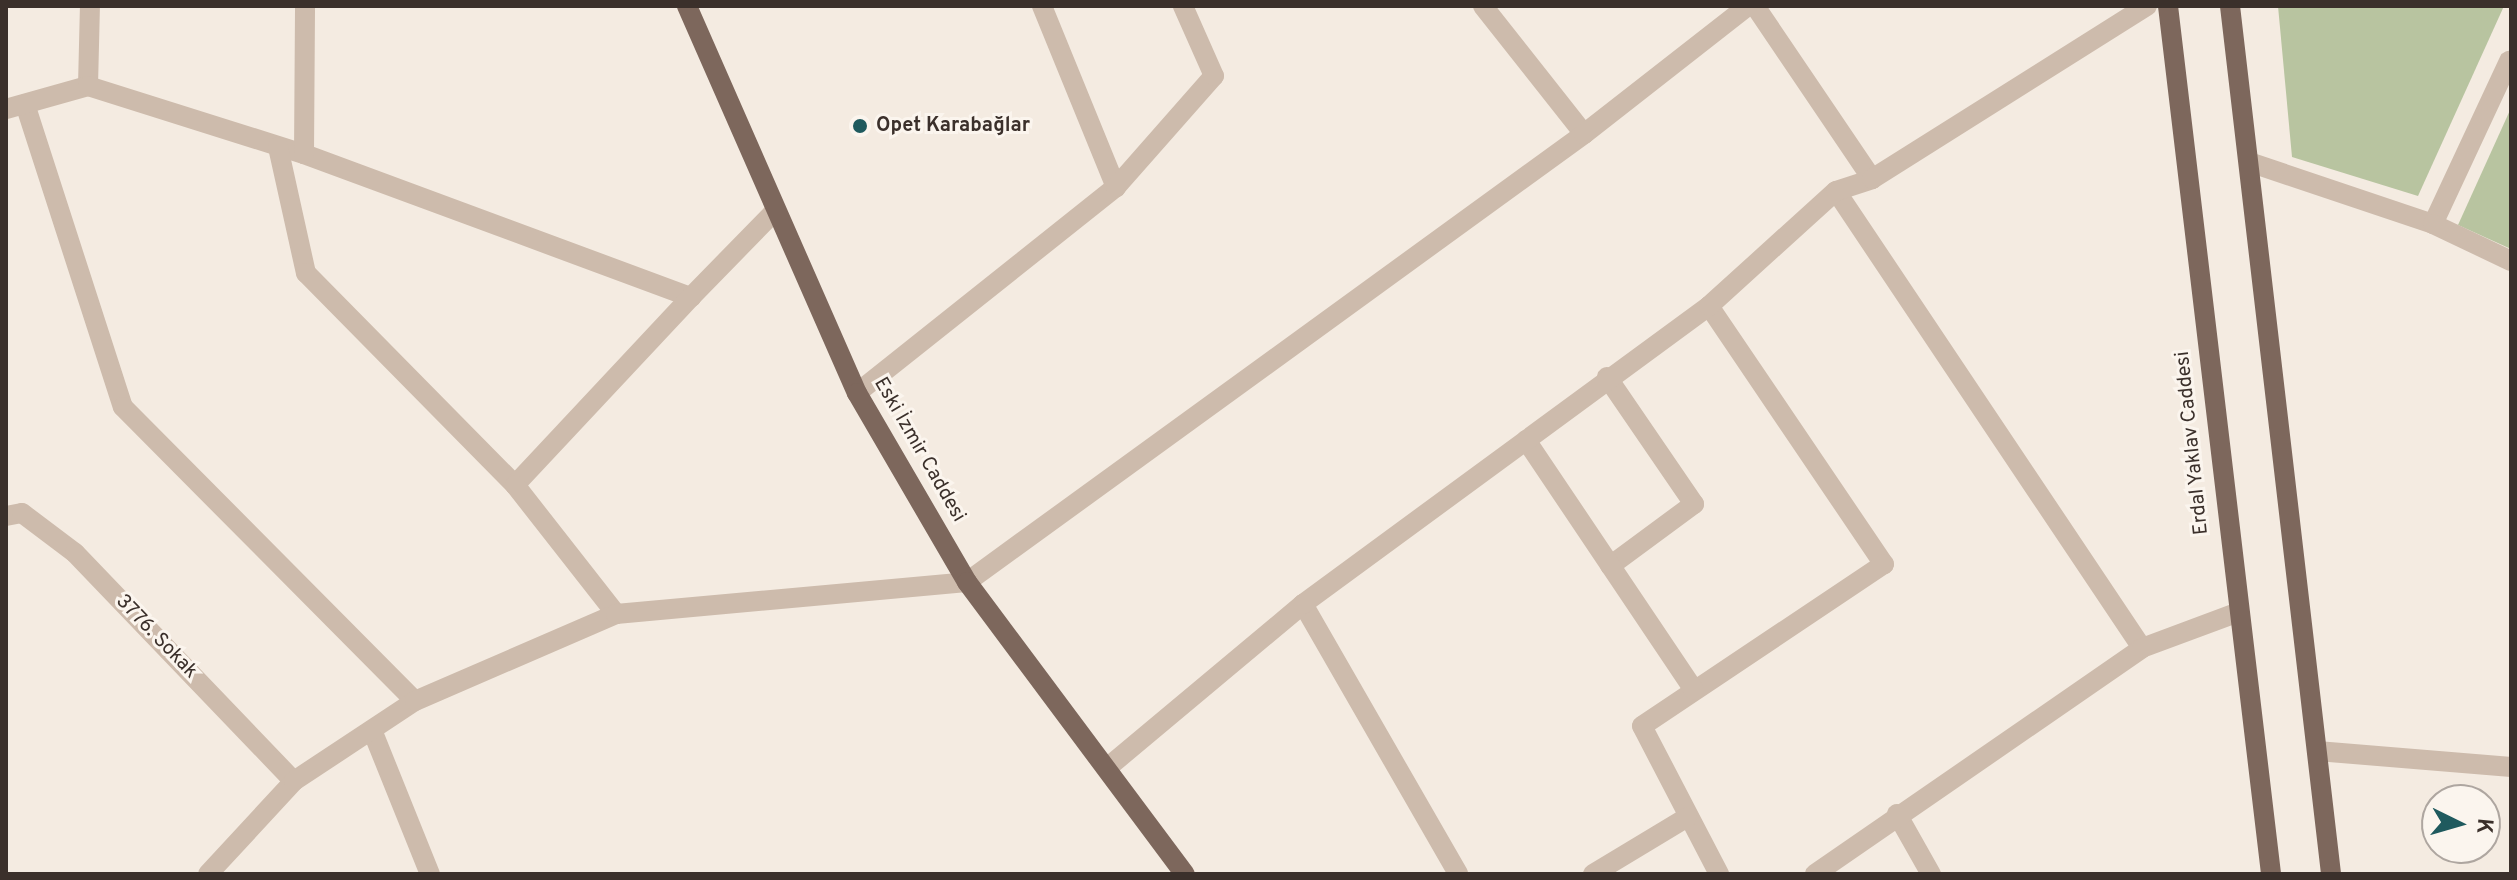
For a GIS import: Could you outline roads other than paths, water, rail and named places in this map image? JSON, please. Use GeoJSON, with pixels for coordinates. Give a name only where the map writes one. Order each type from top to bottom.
{"type":"FeatureCollection","features":[{"type":"Feature","properties":{"kind":"main road","name":"Eski İzmir Caddesi"},"geometry":{"type":"LineString","coordinates":[[687,6],[857,393],[967,582],[1185,874]]}},
{"type":"Feature","properties":{"kind":"main road","name":"Erdal Yaklav Caddesi"},"geometry":{"type":"LineString","coordinates":[[2168,6],[2236,613],[2271,874]]}},
{"type":"Feature","properties":{"kind":"main road"},"geometry":{"type":"LineString","coordinates":[[2230,6],[2331,874]]}},
{"type":"Feature","properties":{"kind":"street"},"geometry":{"type":"LineString","coordinates":[[88,86],[90,6]]}},
{"type":"Feature","properties":{"kind":"street"},"geometry":{"type":"LineString","coordinates":[[304,154],[305,6]]}},
{"type":"Feature","properties":{"kind":"street"},"geometry":{"type":"LineString","coordinates":[[1042,6],[1116,187]]}},
{"type":"Feature","properties":{"kind":"street"},"geometry":{"type":"LineString","coordinates":[[857,393],[1116,187],[1214,76],[1183,6]]}},
{"type":"Feature","properties":{"kind":"street"},"geometry":{"type":"LineString","coordinates":[[1483,6],[1584,134]]}},
{"type":"Feature","properties":{"kind":"street"},"geometry":{"type":"LineString","coordinates":[[208,874],[294,781],[415,701],[616,614],[967,582],[1584,134],[1748,6]]}},
{"type":"Feature","properties":{"kind":"street"},"geometry":{"type":"LineString","coordinates":[[1755,6],[1872,179]]}},
{"type":"Feature","properties":{"kind":"street"},"geometry":{"type":"LineString","coordinates":[[1107,768],[1303,604],[1607,377],[1709,306],[1836,191],[1872,179],[2147,6]]}},
{"type":"Feature","properties":{"kind":"street"},"geometry":{"type":"LineString","coordinates":[[2433,224],[2510,60]]}},
{"type":"Feature","properties":{"kind":"street"},"geometry":{"type":"LineString","coordinates":[[415,701],[123,407],[16,106],[88,86],[304,154],[691,297]]}},
{"type":"Feature","properties":{"kind":"street"},"geometry":{"type":"LineString","coordinates":[[278,147],[306,273],[515,485],[616,614]]}},
{"type":"Feature","properties":{"kind":"street"},"geometry":{"type":"LineString","coordinates":[[2249,162],[2433,224],[2511,261]]}},
{"type":"Feature","properties":{"kind":"street"},"geometry":{"type":"LineString","coordinates":[[1836,191],[2142,648]]}},
{"type":"Feature","properties":{"kind":"street"},"geometry":{"type":"LineString","coordinates":[[515,485],[775,211]]}},
{"type":"Feature","properties":{"kind":"street"},"geometry":{"type":"LineString","coordinates":[[1709,306],[1884,564],[1642,726],[1686,818],[1719,874]]}},
{"type":"Feature","properties":{"kind":"street"},"geometry":{"type":"LineString","coordinates":[[1607,377],[1694,504],[1610,566]]}},
{"type":"Feature","properties":{"kind":"street"},"geometry":{"type":"LineString","coordinates":[[1526,440],[1694,690]]}},
{"type":"Feature","properties":{"kind":"street","name":"3776. Sokak"},"geometry":{"type":"LineString","coordinates":[[6,516],[22,513],[75,553],[294,781]]}},
{"type":"Feature","properties":{"kind":"street"},"geometry":{"type":"LineString","coordinates":[[1303,604],[1458,874]]}},
{"type":"Feature","properties":{"kind":"street"},"geometry":{"type":"LineString","coordinates":[[1815,874],[1897,814],[2142,648],[2236,613]]}},
{"type":"Feature","properties":{"kind":"street"},"geometry":{"type":"LineString","coordinates":[[372,730],[430,874]]}},
{"type":"Feature","properties":{"kind":"street"},"geometry":{"type":"LineString","coordinates":[[2317,751],[2511,767]]}},
{"type":"Feature","properties":{"kind":"street"},"geometry":{"type":"LineString","coordinates":[[1897,814],[1931,874]]}},
{"type":"Feature","properties":{"kind":"street"},"geometry":{"type":"LineString","coordinates":[[1593,874],[1686,818]]}},
{"type":"Feature","properties":{"kind":"place","name":"Opet Karabağlar"},"geometry":{"type":"Point","coordinates":[860,126]}}]}
